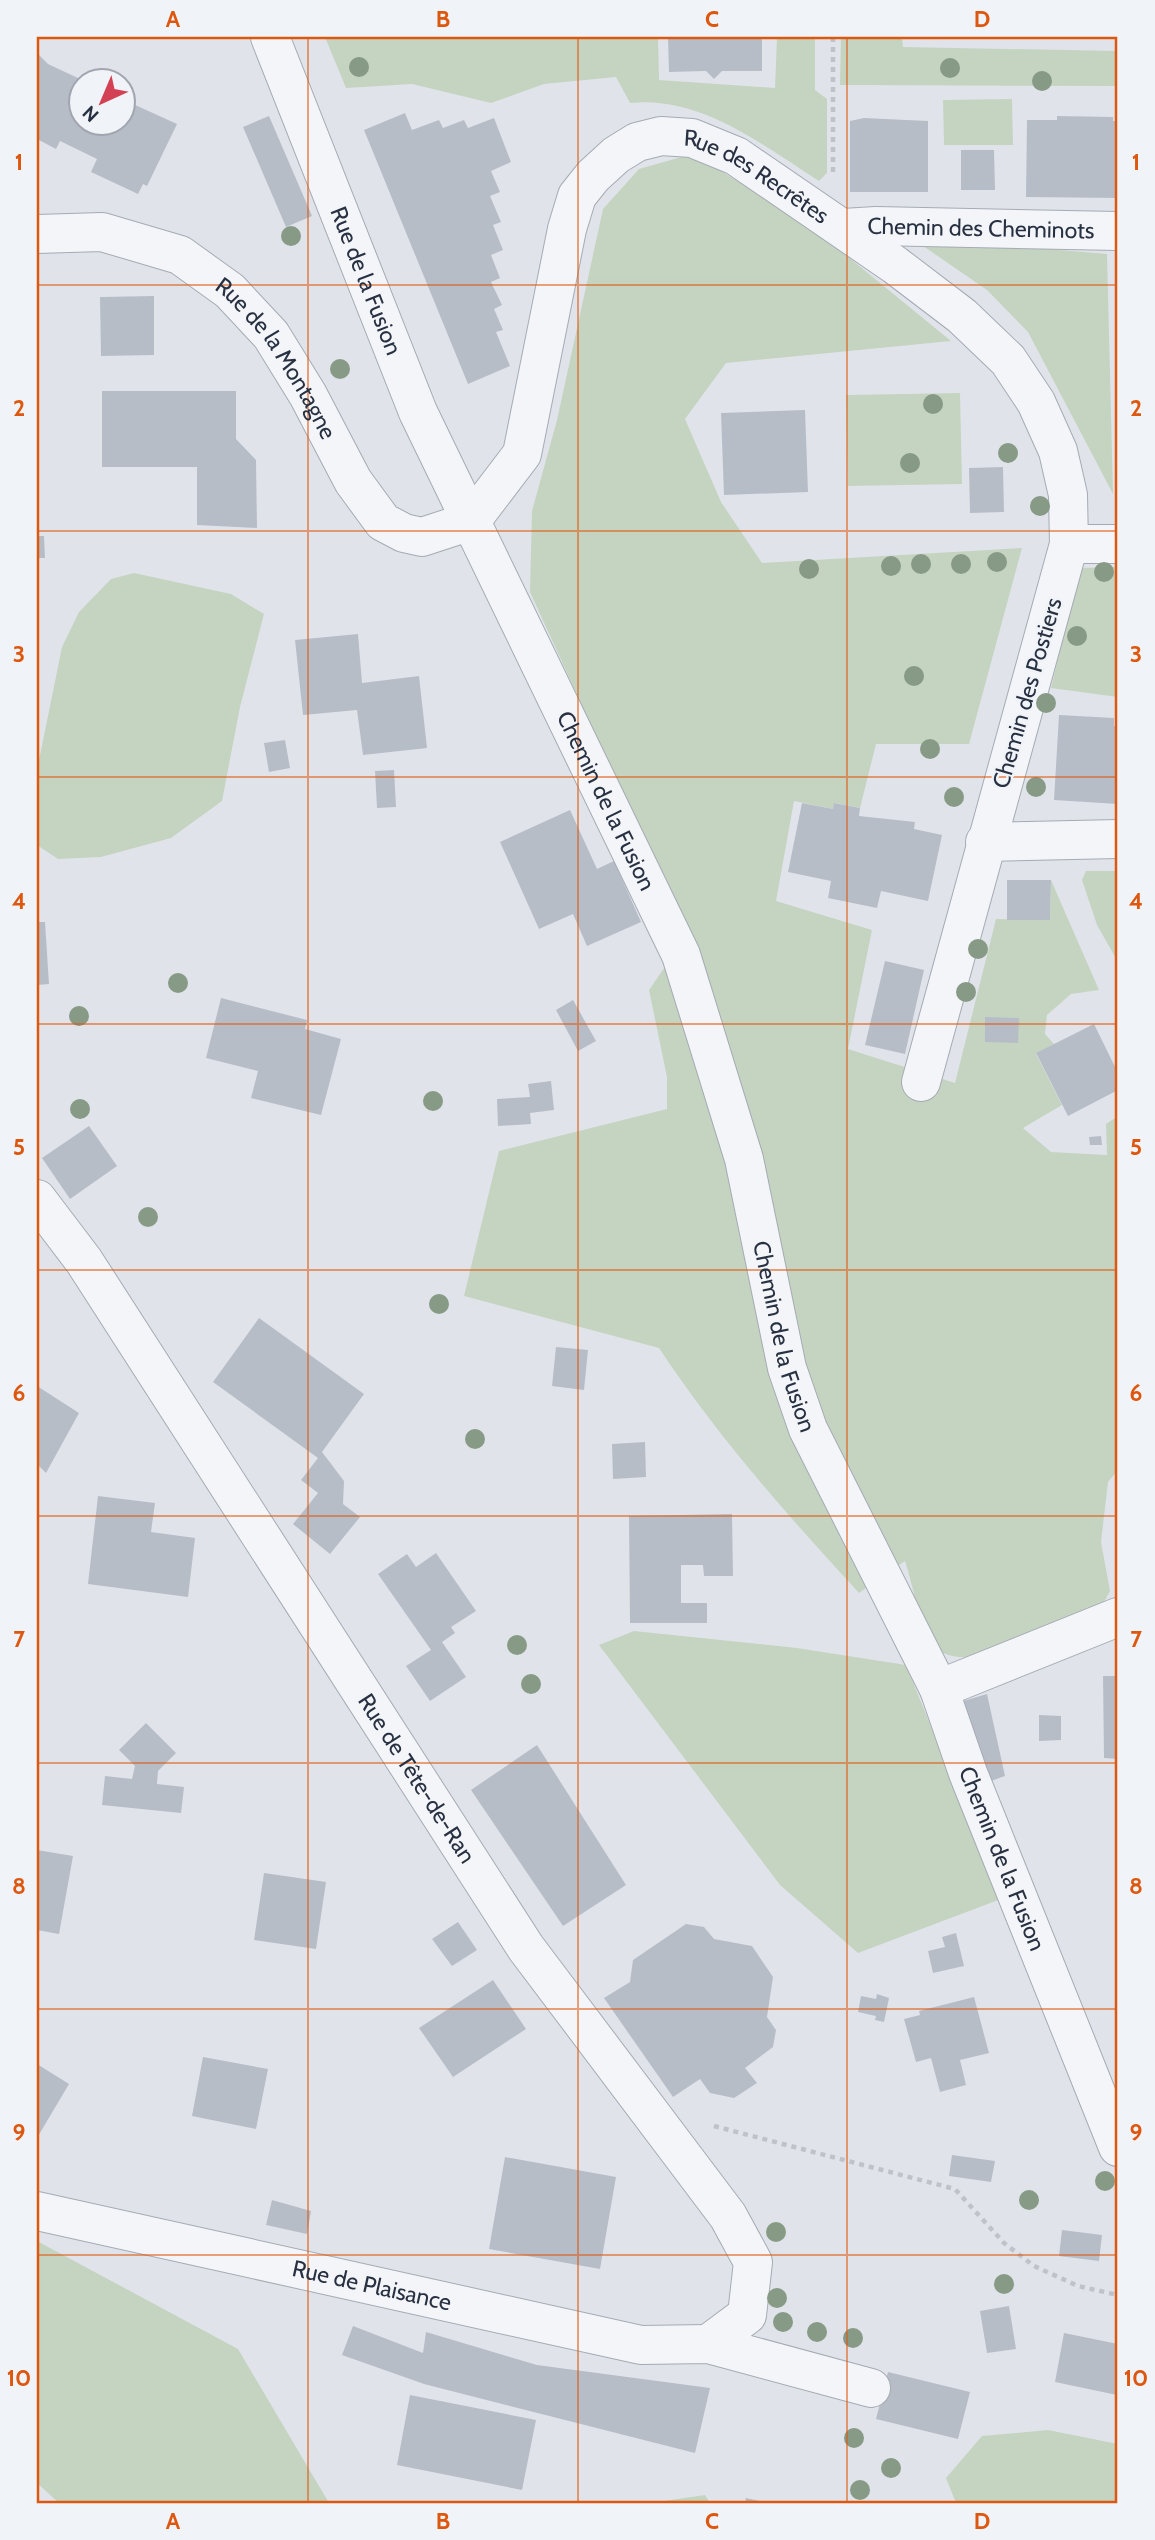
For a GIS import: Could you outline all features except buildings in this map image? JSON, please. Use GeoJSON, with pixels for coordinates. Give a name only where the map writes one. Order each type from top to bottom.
{"type":"FeatureCollection","features":[{"type":"Feature","properties":{"kind":"street","name":"Rue de la Fusion"},"geometry":{"type":"LineString","coordinates":[[270,37],[418,412],[471,521]]}},
{"type":"Feature","properties":{"kind":"street","name":"Rue des Recrêtes"},"geometry":{"type":"LineString","coordinates":[[471,521],[522,454],[570,218],[578,196],[616,155],[637,142],[661,136],[692,138],[736,156],[843,228],[962,316],[1008,360],[1036,402],[1058,451],[1068,495],[1069,544]]}},
{"type":"Feature","properties":{"kind":"street","name":"Chemin des Cheminots"},"geometry":{"type":"LineString","coordinates":[[843,228],[876,226],[1118,231]]}},
{"type":"Feature","properties":{"kind":"street","name":"Rue de la Montagne"},"geometry":{"type":"LineString","coordinates":[[37,234],[102,232],[180,254],[230,291],[271,335],[308,394],[353,481],[383,522],[404,533],[422,537],[471,521]]}},
{"type":"Feature","properties":{"kind":"street","name":"Chemin de la Fusion"},"geometry":{"type":"LineString","coordinates":[[471,521],[681,955],[744,1158],[787,1368],[808,1429],[939,1689],[968,1773],[1118,2147]]}},
{"type":"Feature","properties":{"kind":"street"},"geometry":{"type":"LineString","coordinates":[[1069,544],[1118,544]]}},
{"type":"Feature","properties":{"kind":"street","name":"Chemin des Postiers"},"geometry":{"type":"LineString","coordinates":[[921,1082],[1069,544]]}},
{"type":"Feature","properties":{"kind":"street"},"geometry":{"type":"LineString","coordinates":[[985,842],[1118,839]]}},
{"type":"Feature","properties":{"kind":"street","name":"Rue de Tête-de-Ran"},"geometry":{"type":"LineString","coordinates":[[37,1199],[84,1261],[526,1948],[728,2217],[753,2262],[747,2315],[708,2344]]}},
{"type":"Feature","properties":{"kind":"street"},"geometry":{"type":"LineString","coordinates":[[939,1689],[1115,1621],[1118,1617]]}},
{"type":"Feature","properties":{"kind":"street","name":"Rue de Plaisance"},"geometry":{"type":"LineString","coordinates":[[37,2211],[640,2345],[708,2344],[871,2388]]}},
{"type":"Feature","properties":{"kind":"path"},"geometry":{"type":"LineString","coordinates":[[833,37],[833,150]]}},
{"type":"Feature","properties":{"kind":"path"},"geometry":{"type":"LineString","coordinates":[[657,2122],[699,2122],[955,2189],[1004,2243],[1034,2266],[1078,2286],[1118,2295]]}},
{"type":"Feature","properties":{"kind":"green space"},"geometry":{"type":"Polygon","coordinates":[[[325,37],[658,37],[659,80],[775,88],[777,37],[815,37],[815,90],[827,99],[827,173],[819,181],[753,139],[706,115],[682,107],[630,103],[616,77],[544,84],[491,103],[412,84],[346,88],[325,37]]]}},
{"type":"Feature","properties":{"kind":"green space"},"geometry":{"type":"Polygon","coordinates":[[[841,37],[902,37],[903,47],[1118,51],[1118,86],[840,85],[841,37]]]}},
{"type":"Feature","properties":{"kind":"green space"},"geometry":{"type":"Polygon","coordinates":[[[1012,99],[1013,145],[944,145],[943,100],[1012,99]]]}},
{"type":"Feature","properties":{"kind":"green space"},"geometry":{"type":"Polygon","coordinates":[[[692,154],[803,220],[951,341],[726,363],[685,419],[721,502],[762,563],[1022,548],[969,744],[876,744],[860,808],[835,803],[833,809],[794,801],[776,901],[872,930],[848,1049],[955,1083],[996,919],[1050,920],[1051,880],[1099,990],[1071,994],[1047,1015],[1045,1034],[1054,1044],[1036,1054],[1062,1105],[1023,1128],[1051,1152],[1107,1155],[1106,1124],[1118,1116],[1118,1470],[1108,1482],[1101,1542],[1110,1591],[1098,1613],[1036,1640],[984,1656],[961,1657],[942,1652],[929,1639],[905,1561],[859,1593],[754,1475],[659,1348],[464,1296],[499,1151],[667,1109],[667,1077],[649,990],[687,935],[530,592],[532,511],[557,420],[603,209],[639,169],[692,154]]]}},
{"type":"Feature","properties":{"kind":"green space"},"geometry":{"type":"Polygon","coordinates":[[[910,237],[1107,254],[1113,494],[1028,332],[987,290],[910,237]]]}},
{"type":"Feature","properties":{"kind":"green space"},"geometry":{"type":"Polygon","coordinates":[[[960,393],[962,484],[848,486],[846,395],[960,393]]]}},
{"type":"Feature","properties":{"kind":"green space"},"geometry":{"type":"Polygon","coordinates":[[[1118,567],[1118,697],[1051,688],[1079,568],[1118,567]]]}},
{"type":"Feature","properties":{"kind":"green space"},"geometry":{"type":"Polygon","coordinates":[[[134,573],[231,594],[264,614],[240,707],[222,801],[171,838],[101,857],[58,859],[37,845],[37,770],[62,647],[79,612],[111,579],[134,573]]]}},
{"type":"Feature","properties":{"kind":"green space"},"geometry":{"type":"Polygon","coordinates":[[[1086,871],[1118,871],[1118,962],[1097,925],[1082,880],[1086,871]]]}},
{"type":"Feature","properties":{"kind":"green space"},"geometry":{"type":"Polygon","coordinates":[[[634,1631],[797,1648],[906,1665],[1001,1899],[858,1953],[780,1885],[599,1645],[634,1631]]]}},
{"type":"Feature","properties":{"kind":"green space"},"geometry":{"type":"Polygon","coordinates":[[[37,2241],[238,2349],[329,2503],[59,2503],[37,2483],[37,2241]]]}},
{"type":"Feature","properties":{"kind":"green space"},"geometry":{"type":"Polygon","coordinates":[[[1048,2430],[1118,2444],[1118,2503],[956,2503],[946,2478],[982,2436],[1048,2430]]]}},
{"type":"Feature","properties":{"kind":"green space"},"geometry":{"type":"Polygon","coordinates":[[[705,2495],[710,2503],[650,2503],[705,2495]]]}}]}
